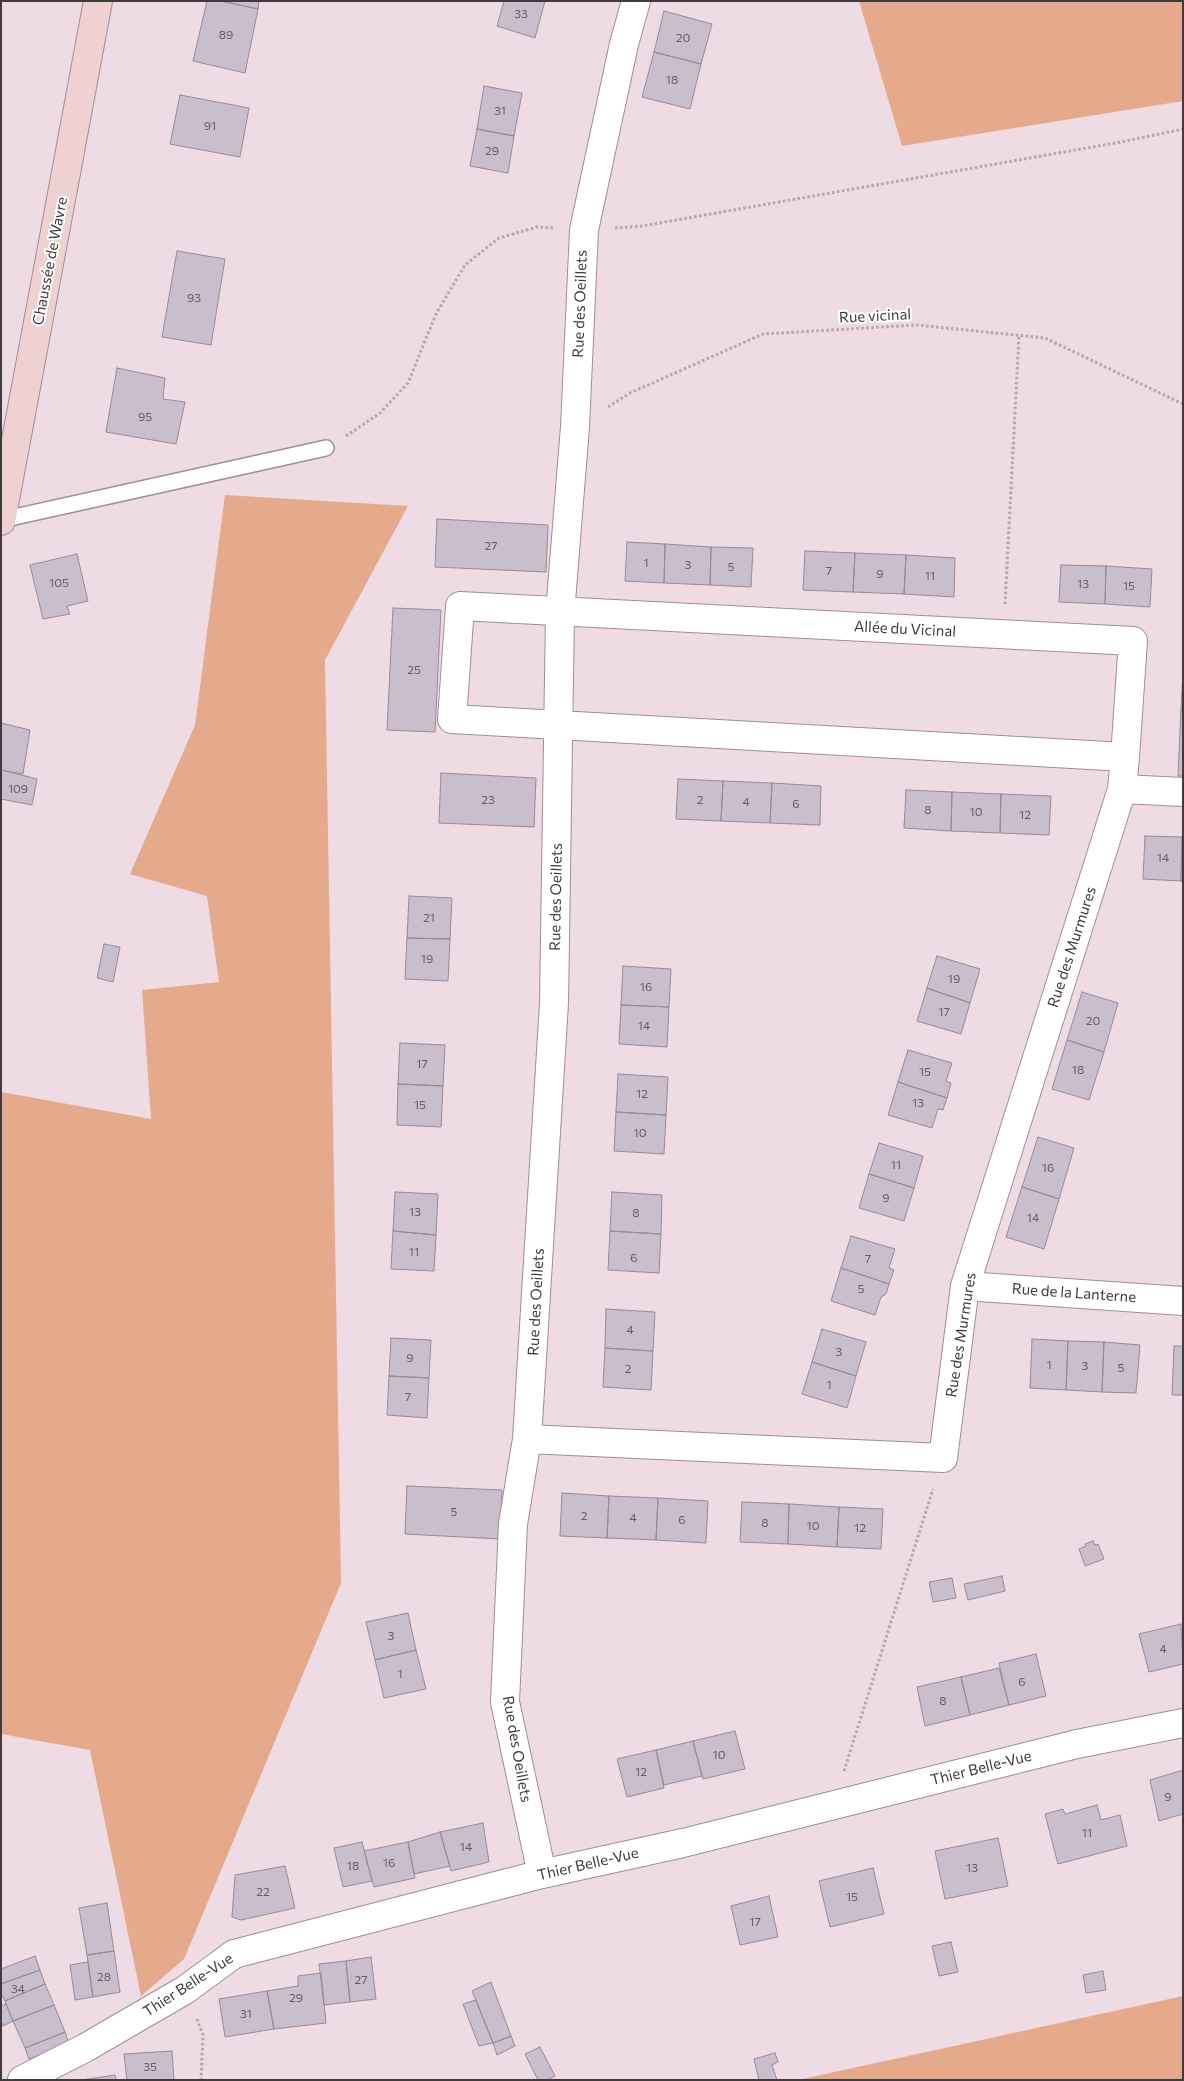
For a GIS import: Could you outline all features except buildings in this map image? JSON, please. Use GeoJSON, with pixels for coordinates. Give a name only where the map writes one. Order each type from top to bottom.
{"type":"FeatureCollection","features":[{"type":"Feature","properties":{"kind":"main road","name":"Chaussée de Wavre"},"geometry":{"type":"LineString","coordinates":[[1,520],[98,1]]}},
{"type":"Feature","properties":{"kind":"street","name":"Rue des Oeillets"},"geometry":{"type":"LineString","coordinates":[[542,1874],[505,1702],[513,1524],[527,1439],[554,1003],[560,612],[575,427],[584,230],[624,44],[636,1]]}},
{"type":"Feature","properties":{"kind":"street"},"geometry":{"type":"LineString","coordinates":[[560,612],[460,606],[452,719],[1125,757]]}},
{"type":"Feature","properties":{"kind":"street","name":"Allée du Vicinal"},"geometry":{"type":"LineString","coordinates":[[560,612],[1133,641],[1122,789]]}},
{"type":"Feature","properties":{"kind":"street"},"geometry":{"type":"LineString","coordinates":[[1122,789],[1183,792]]}},
{"type":"Feature","properties":{"kind":"street","name":"Rue des Murmures"},"geometry":{"type":"LineString","coordinates":[[943,1458],[965,1286],[1122,789]]}},
{"type":"Feature","properties":{"kind":"street","name":"Rue de la Lanterne"},"geometry":{"type":"LineString","coordinates":[[965,1286],[1183,1300]]}},
{"type":"Feature","properties":{"kind":"street"},"geometry":{"type":"LineString","coordinates":[[527,1439],[943,1458]]}},
{"type":"Feature","properties":{"kind":"street","name":"Thier Belle-Vue"},"geometry":{"type":"LineString","coordinates":[[22,2080],[85,2048],[185,1990],[234,1954],[542,1874],[683,1843],[1077,1744],[1183,1723]]}},
{"type":"Feature","properties":{"kind":"lane"},"geometry":{"type":"LineString","coordinates":[[1,520],[326,448]]}},
{"type":"Feature","properties":{"kind":"path"},"geometry":{"type":"LineString","coordinates":[[326,448],[380,413],[408,383],[436,314],[465,265],[499,238],[538,227],[584,230],[642,226],[1111,144],[1183,129]]}},
{"type":"Feature","properties":{"kind":"path","name":"Rue vicinal"},"geometry":{"type":"LineString","coordinates":[[575,427],[630,393],[763,334],[916,325],[1045,338],[1183,404]]}},
{"type":"Feature","properties":{"kind":"path"},"geometry":{"type":"LineString","coordinates":[[1003,634],[1019,336]]}},
{"type":"Feature","properties":{"kind":"path"},"geometry":{"type":"LineString","coordinates":[[834,1805],[943,1458]]}},
{"type":"Feature","properties":{"kind":"path"},"geometry":{"type":"LineString","coordinates":[[185,1990],[203,2035],[201,2080]]}},
{"type":"Feature","properties":{"kind":"shaded area"},"geometry":{"type":"Polygon","coordinates":[[[859,1],[1183,1],[1183,101],[902,146],[859,1]]]}},
{"type":"Feature","properties":{"kind":"shaded area"},"geometry":{"type":"Polygon","coordinates":[[[225,495],[408,506],[325,660],[341,1583],[184,1959],[141,1996],[90,1750],[1,1734],[1,1092],[151,1119],[142,990],[219,982],[207,896],[130,874],[195,725],[225,495]]]}},
{"type":"Feature","properties":{"kind":"shaded area"},"geometry":{"type":"Polygon","coordinates":[[[1183,1996],[1183,2080],[798,2080],[1183,1996]]]}}]}
